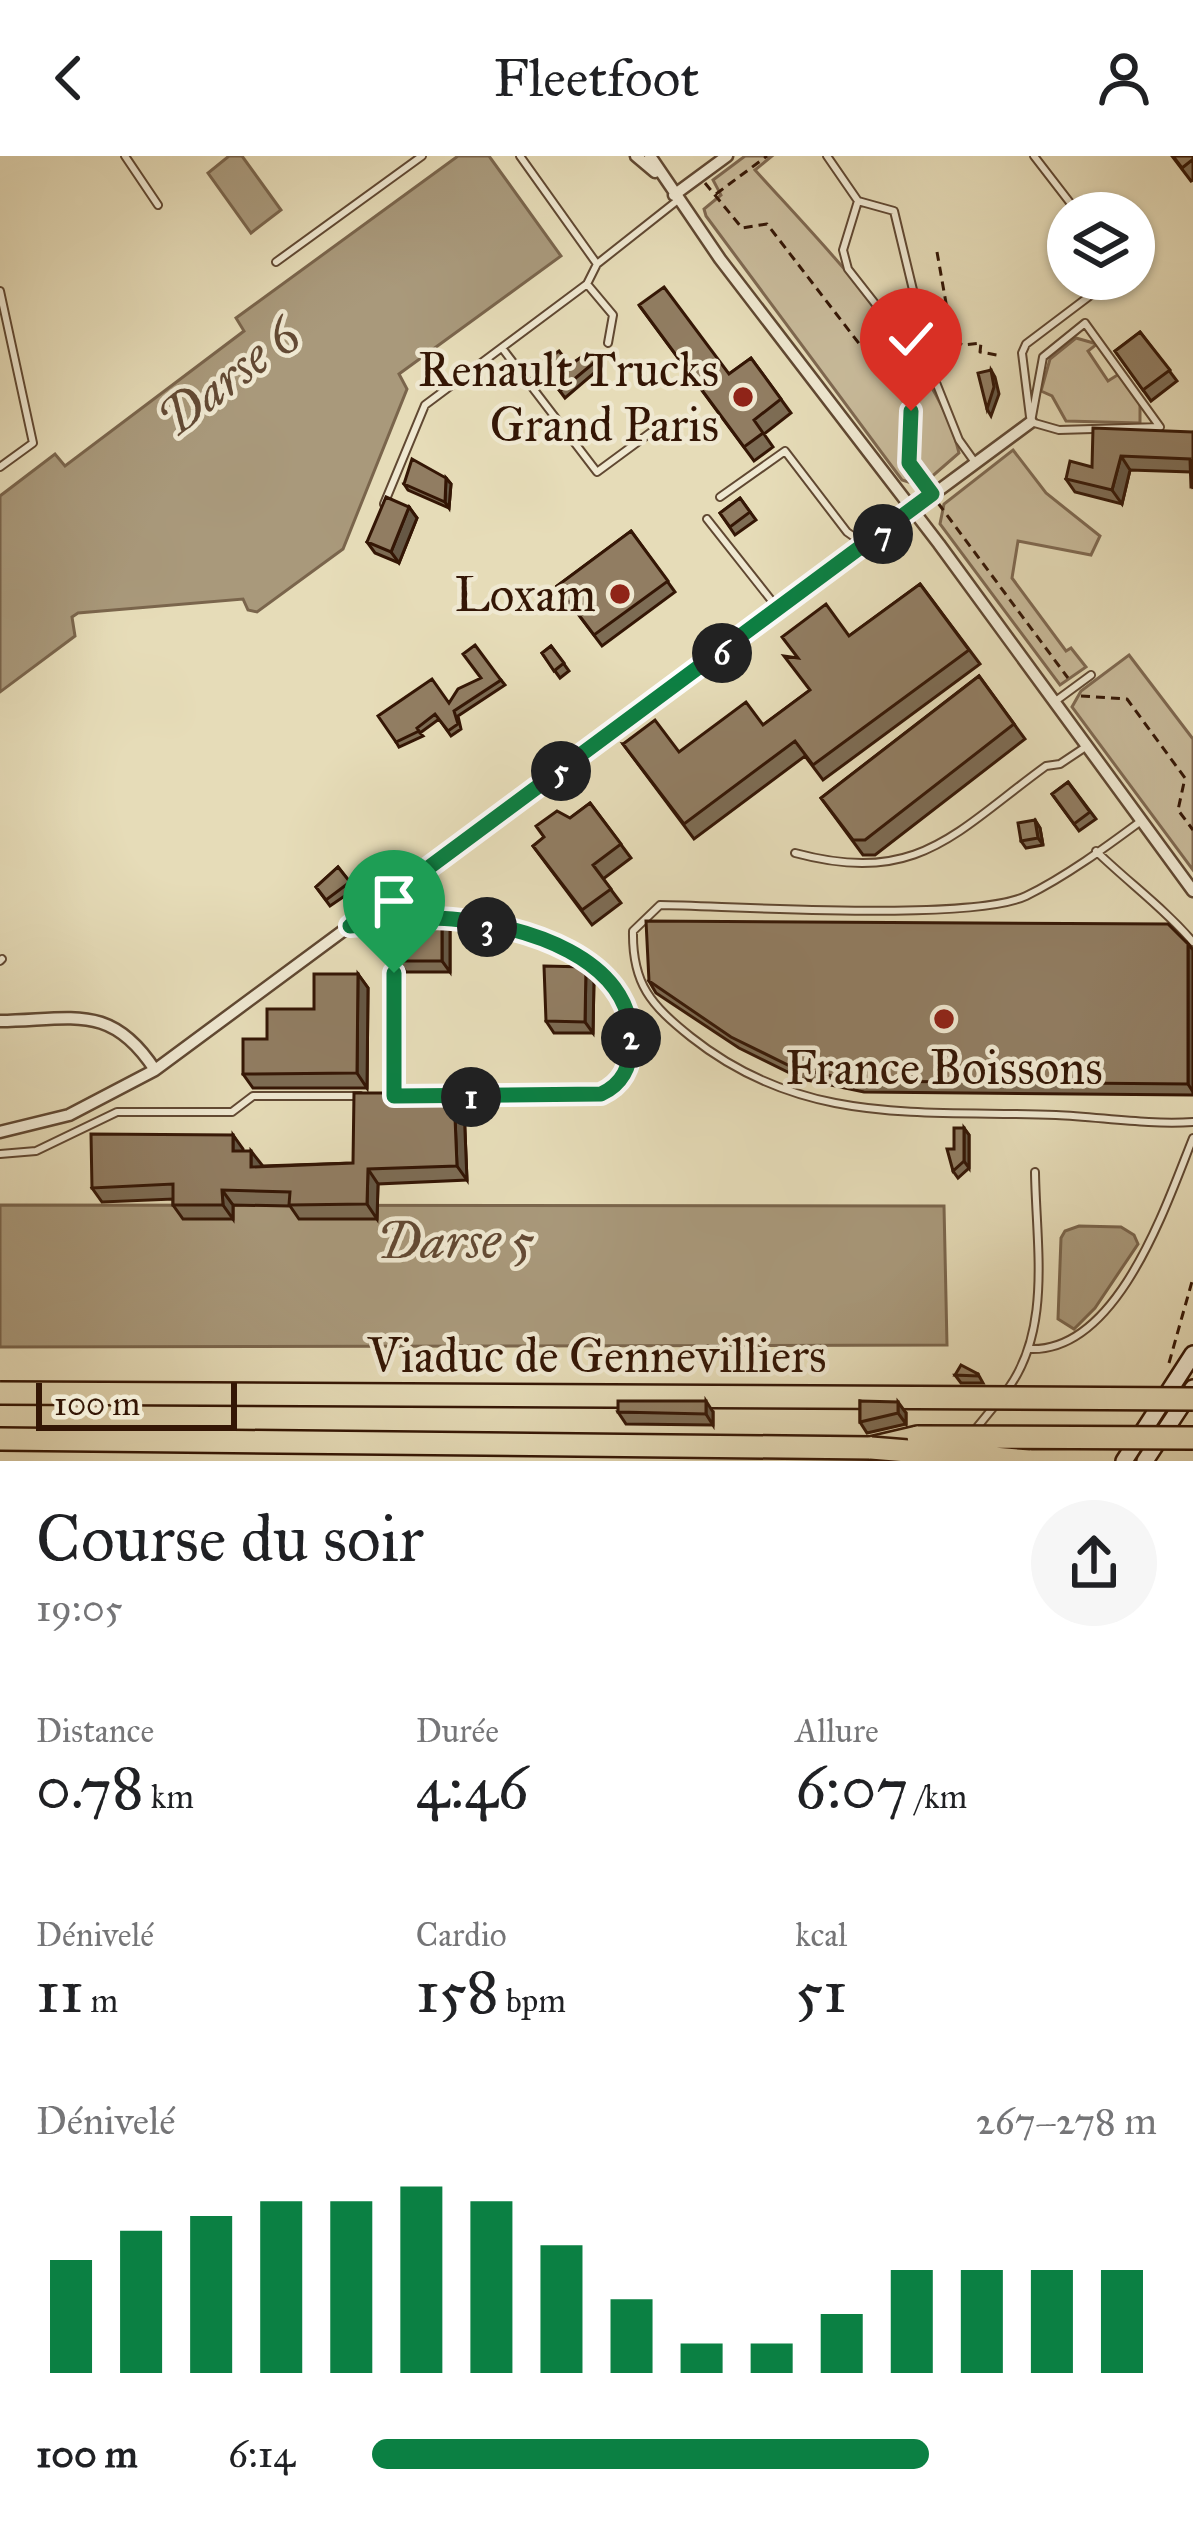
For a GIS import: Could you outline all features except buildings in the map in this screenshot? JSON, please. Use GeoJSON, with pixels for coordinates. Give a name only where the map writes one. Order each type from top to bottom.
{"type":"FeatureCollection","features":[{"type":"Feature","properties":{"kind":"highway","name":"Viaduc de Gennevilliers"},"geometry":{"type":"LineString","coordinates":[[0,1393],[1193,1399]]}},
{"type":"Feature","properties":{"kind":"highway"},"geometry":{"type":"LineString","coordinates":[[871,1448],[918,1437],[1193,1438]]}},
{"type":"Feature","properties":{"kind":"highway","name":"Viaduc de Gennevilliers"},"geometry":{"type":"LineString","coordinates":[[0,1439],[871,1448]]}},
{"type":"Feature","properties":{"kind":"highway"},"geometry":{"type":"LineString","coordinates":[[871,1448],[1029,1461]]}},
{"type":"Feature","properties":{"kind":"main road"},"geometry":{"type":"LineString","coordinates":[[1124,1461],[1193,1354]]}},
{"type":"Feature","properties":{"kind":"main road"},"geometry":{"type":"LineString","coordinates":[[1145,1461],[1193,1388]]}},
{"type":"Feature","properties":{"kind":"street"},"geometry":{"type":"LineString","coordinates":[[636,156],[658,174]]}},
{"type":"Feature","properties":{"kind":"street"},"geometry":{"type":"LineString","coordinates":[[650,156],[658,174],[1193,891]]}},
{"type":"Feature","properties":{"kind":"street"},"geometry":{"type":"LineString","coordinates":[[676,198],[727,156]]}},
{"type":"Feature","properties":{"kind":"street"},"geometry":{"type":"LineString","coordinates":[[0,1132],[69,1115],[155,1070],[1030,422]]}},
{"type":"Feature","properties":{"kind":"street"},"geometry":{"type":"LineString","coordinates":[[0,1021],[106,1021],[134,1040],[155,1070]]}},
{"type":"Feature","properties":{"kind":"lane"},"geometry":{"type":"LineString","coordinates":[[125,156],[158,205]]}},
{"type":"Feature","properties":{"kind":"lane"},"geometry":{"type":"LineString","coordinates":[[276,262],[422,156]]}},
{"type":"Feature","properties":{"kind":"lane"},"geometry":{"type":"LineString","coordinates":[[520,156],[597,264]]}},
{"type":"Feature","properties":{"kind":"lane"},"geometry":{"type":"LineString","coordinates":[[827,156],[858,201],[894,211],[935,380],[959,440],[974,461]]}},
{"type":"Feature","properties":{"kind":"lane"},"geometry":{"type":"LineString","coordinates":[[1034,156],[1062,192]]}},
{"type":"Feature","properties":{"kind":"lane"},"geometry":{"type":"LineString","coordinates":[[382,509],[424,405],[587,284],[597,264],[676,198]]}},
{"type":"Feature","properties":{"kind":"lane"},"geometry":{"type":"LineString","coordinates":[[858,201],[843,250],[848,269],[935,380]]}},
{"type":"Feature","properties":{"kind":"lane"},"geometry":{"type":"LineString","coordinates":[[587,284],[613,315],[608,343]]}},
{"type":"Feature","properties":{"kind":"lane"},"geometry":{"type":"LineString","coordinates":[[0,291],[33,443],[0,467]]}},
{"type":"Feature","properties":{"kind":"lane"},"geometry":{"type":"LineString","coordinates":[[1030,422],[1022,353],[1027,344],[1085,300]]}},
{"type":"Feature","properties":{"kind":"lane"},"geometry":{"type":"LineString","coordinates":[[1085,323],[1160,427],[1059,430],[1030,422],[1043,357],[1085,323]]}},
{"type":"Feature","properties":{"kind":"lane"},"geometry":{"type":"LineString","coordinates":[[502,348],[597,472],[654,430]]}},
{"type":"Feature","properties":{"kind":"lane"},"geometry":{"type":"LineString","coordinates":[[720,497],[785,451],[847,532],[867,546]]}},
{"type":"Feature","properties":{"kind":"lane"},"geometry":{"type":"LineString","coordinates":[[707,519],[780,610]]}},
{"type":"Feature","properties":{"kind":"lane"},"geometry":{"type":"LineString","coordinates":[[1054,703],[1091,675]]}},
{"type":"Feature","properties":{"kind":"lane"},"geometry":{"type":"LineString","coordinates":[[795,853],[826,861],[896,864],[928,852],[1046,766],[1060,764],[1087,746]]}},
{"type":"Feature","properties":{"kind":"lane"},"geometry":{"type":"LineString","coordinates":[[1142,821],[1025,896],[999,902],[948,907],[660,905],[633,932],[632,966],[662,1013],[732,1069],[788,1092],[910,1115],[1193,1122]]}},
{"type":"Feature","properties":{"kind":"lane"},"geometry":{"type":"LineString","coordinates":[[1096,851],[1148,903],[1166,909],[1193,942]]}},
{"type":"Feature","properties":{"kind":"lane"},"geometry":{"type":"LineString","coordinates":[[431,920],[452,919],[575,951],[623,998],[632,1040],[626,1072],[601,1094],[436,1097]]}},
{"type":"Feature","properties":{"kind":"lane"},"geometry":{"type":"LineString","coordinates":[[350,926],[411,922]]}},
{"type":"Feature","properties":{"kind":"lane"},"geometry":{"type":"LineString","coordinates":[[394,973],[394,1096]]}},
{"type":"Feature","properties":{"kind":"lane"},"geometry":{"type":"LineString","coordinates":[[0,1154],[37,1151],[117,1112],[232,1112],[253,1096],[415,1097]]}},
{"type":"Feature","properties":{"kind":"lane"},"geometry":{"type":"LineString","coordinates":[[1030,1349],[1051,1350],[1070,1341],[1112,1300],[1140,1260],[1193,1138]]}},
{"type":"Feature","properties":{"kind":"lane"},"geometry":{"type":"LineString","coordinates":[[949,1461],[1018,1377],[1036,1329],[1035,1172]]}},
{"type":"Feature","properties":{"kind":"path"},"geometry":{"type":"LineString","coordinates":[[767,156],[715,195],[742,228],[767,224],[911,411],[909,463],[1082,697],[1127,699],[1185,778],[1178,810],[1193,830]]}},
{"type":"Feature","properties":{"kind":"path"},"geometry":{"type":"LineString","coordinates":[[937,252],[952,337],[962,345],[981,343],[980,352],[997,355]]}},
{"type":"Feature","properties":{"kind":"path"},"geometry":{"type":"LineString","coordinates":[[1168,1367],[1193,1279]]}},
{"type":"Feature","properties":{"kind":"shaded area"},"geometry":{"type":"Polygon","coordinates":[[[745,156],[772,156],[755,170],[842,266],[928,381],[959,453],[921,486],[902,480],[706,216],[704,209],[721,195],[713,180],[745,156]]]}},
{"type":"Feature","properties":{"kind":"shaded area"},"geometry":{"type":"Polygon","coordinates":[[[1076,338],[1097,344],[1088,351],[1108,381],[1119,374],[1140,404],[1140,423],[1066,421],[1052,396],[1041,391],[1050,359],[1076,338]]]}},
{"type":"Feature","properties":{"kind":"shaded area"},"geometry":{"type":"Polygon","coordinates":[[[1013,450],[1046,493],[1100,536],[1091,555],[1018,541],[1012,578],[1066,651],[1071,648],[1086,667],[1060,685],[940,524],[944,504],[1013,450]]]}},
{"type":"Feature","properties":{"kind":"shaded area"},"geometry":{"type":"Polygon","coordinates":[[[1129,655],[1193,739],[1193,870],[1072,707],[1081,691],[1129,655]]]}},
{"type":"Feature","properties":{"kind":"water"},"geometry":{"type":"Polygon","coordinates":[[[229,156],[242,156],[281,210],[251,233],[208,173],[229,156]]]}},
{"type":"Feature","properties":{"kind":"water","name":"Darse 6"},"geometry":{"type":"Polygon","coordinates":[[[458,156],[489,156],[561,256],[399,374],[407,389],[343,549],[257,612],[248,610],[243,599],[78,613],[72,617],[75,636],[0,692],[0,496],[55,454],[65,466],[244,331],[236,318],[458,156]]]}},
{"type":"Feature","properties":{"kind":"water","name":"Darse 5"},"geometry":{"type":"Polygon","coordinates":[[[0,1205],[944,1206],[947,1345],[0,1347],[0,1205]]]}},
{"type":"Feature","properties":{"kind":"water"},"geometry":{"type":"Polygon","coordinates":[[[1079,1226],[1121,1227],[1138,1244],[1095,1308],[1074,1329],[1058,1319],[1061,1238],[1065,1231],[1079,1226]]]}},
{"type":"Feature","properties":{"kind":"place","name":"Renault Trucks Grand Paris"},"geometry":{"type":"Point","coordinates":[743,397]}},
{"type":"Feature","properties":{"kind":"place","name":"Loxam"},"geometry":{"type":"Point","coordinates":[620,594]}},
{"type":"Feature","properties":{"kind":"place","name":"France Boissons"},"geometry":{"type":"Point","coordinates":[944,1019]}},
{"type":"Feature","properties":{"kind":"route"},"geometry":{"type":"LineString","coordinates":[[394,973],[394,1096],[601,1094],[620,1083],[630,1059],[629,1012],[604,976],[575,951],[452,919],[350,926],[932,494],[909,463],[911,411]]}}]}
